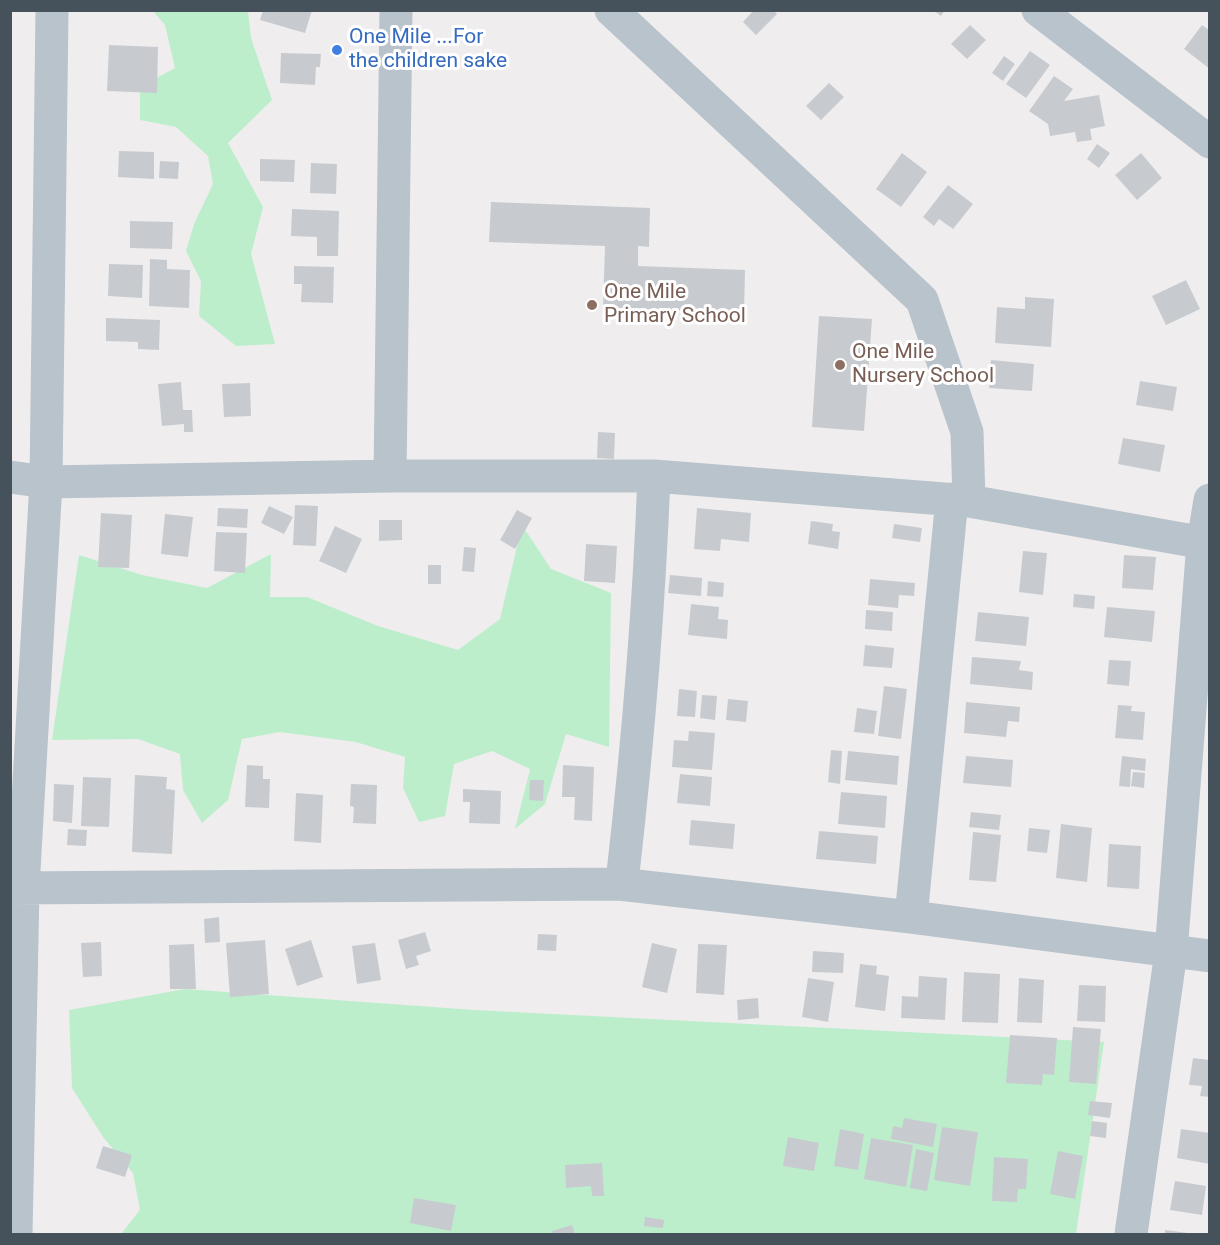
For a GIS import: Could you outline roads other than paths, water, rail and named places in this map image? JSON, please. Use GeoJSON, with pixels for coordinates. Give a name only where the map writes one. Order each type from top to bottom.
{"type":"FeatureCollection","features":[{"type":"Feature","properties":{"kind":"street"},"geometry":{"type":"LineString","coordinates":[[16,1234],[17,888],[46,482],[52,10]]}},
{"type":"Feature","properties":{"kind":"street"},"geometry":{"type":"LineString","coordinates":[[390,476],[396,10]]}},
{"type":"Feature","properties":{"kind":"street"},"geometry":{"type":"LineString","coordinates":[[612,10],[922,300],[967,432],[911,917]]}},
{"type":"Feature","properties":{"kind":"street"},"geometry":{"type":"LineString","coordinates":[[1038,10],[1209,142]]}},
{"type":"Feature","properties":{"kind":"street"},"geometry":{"type":"LineString","coordinates":[[10,477],[46,482],[390,476],[654,476],[960,500],[1206,543]]}},
{"type":"Feature","properties":{"kind":"street"},"geometry":{"type":"LineString","coordinates":[[619,884],[623,873],[634,775],[651,561],[654,476]]}},
{"type":"Feature","properties":{"kind":"street"},"geometry":{"type":"LineString","coordinates":[[1131,1234],[1171,952],[1209,500]]}},
{"type":"Feature","properties":{"kind":"street"},"geometry":{"type":"LineString","coordinates":[[17,888],[619,884],[911,917],[1209,956]]}},
{"type":"Feature","properties":{"kind":"place","name":"One Mile ...For the children sake"},"geometry":{"type":"Point","coordinates":[337,50]}},
{"type":"Feature","properties":{"kind":"place","name":"One Mile Primary School"},"geometry":{"type":"Point","coordinates":[592,305]}},
{"type":"Feature","properties":{"kind":"place","name":"One Mile Nursery School"},"geometry":{"type":"Point","coordinates":[840,365]}}]}
